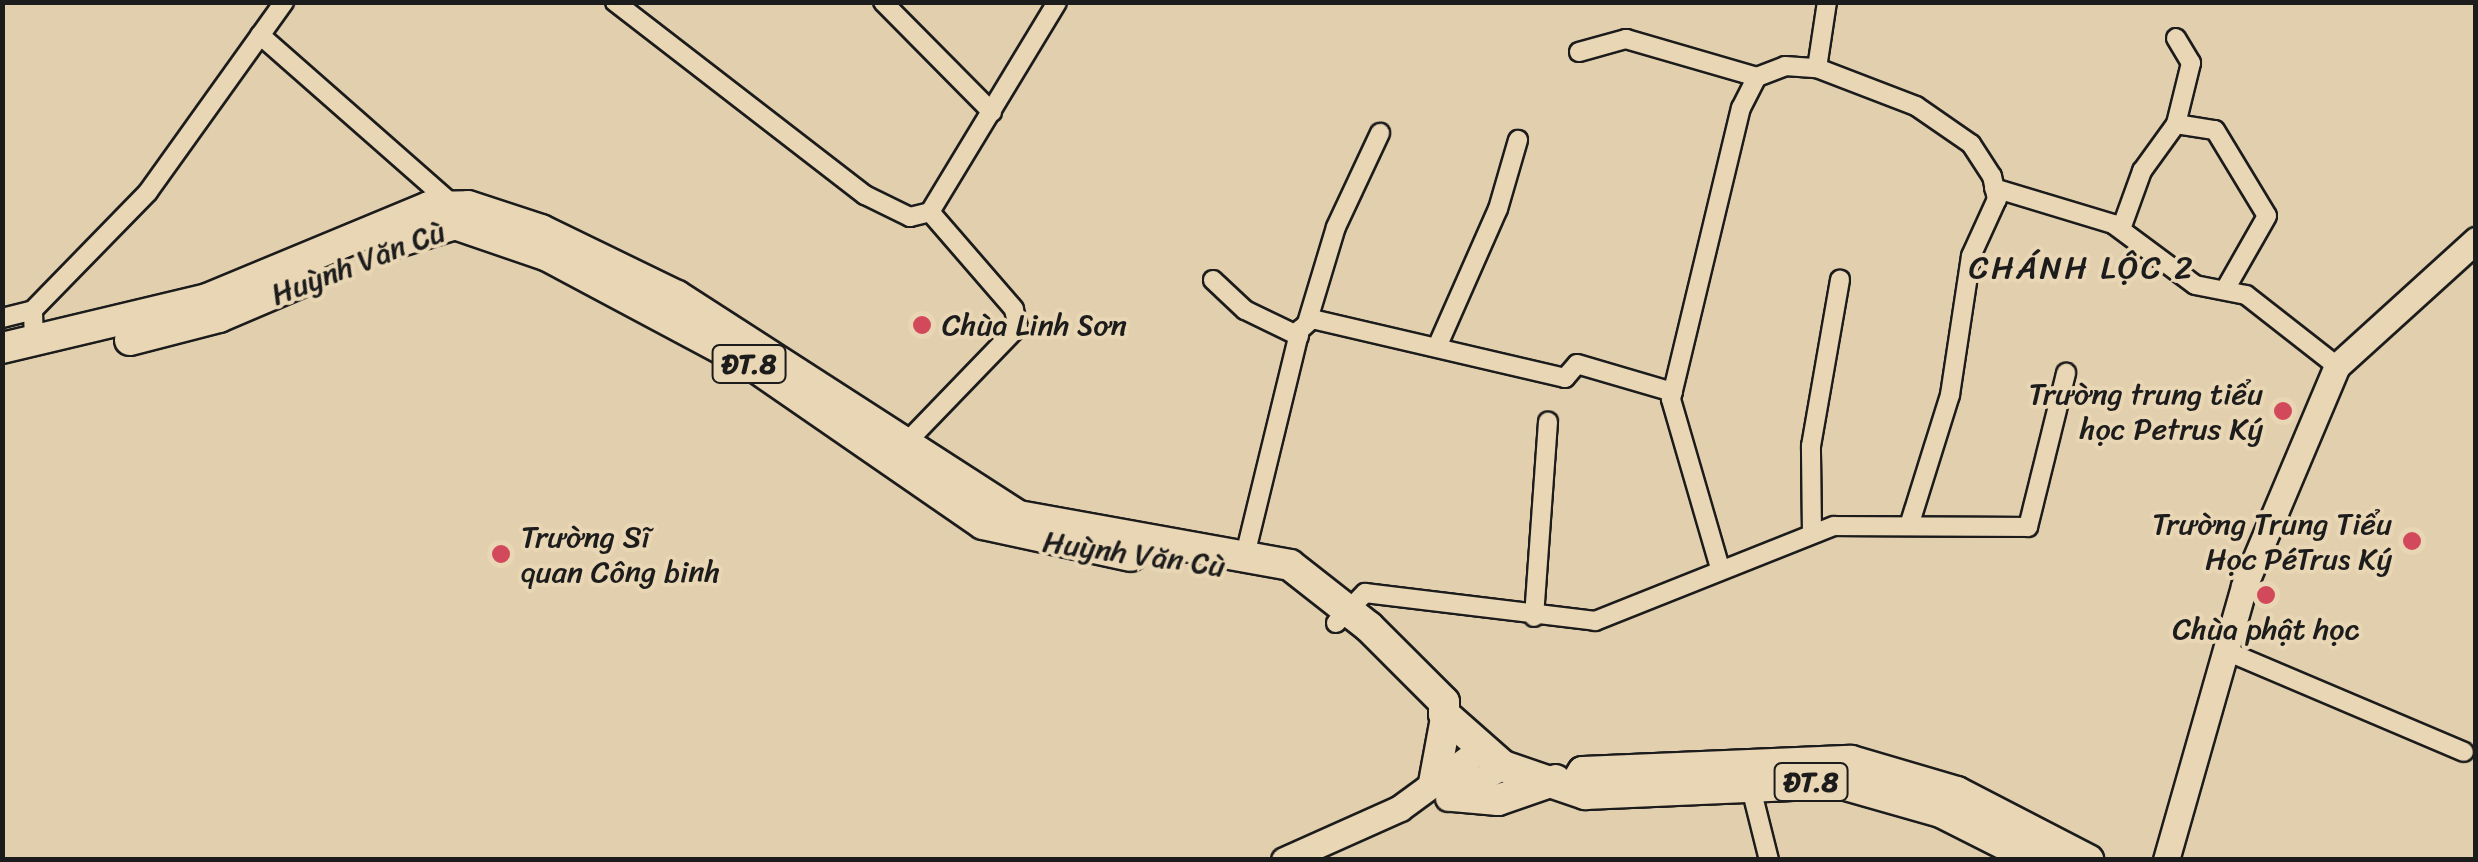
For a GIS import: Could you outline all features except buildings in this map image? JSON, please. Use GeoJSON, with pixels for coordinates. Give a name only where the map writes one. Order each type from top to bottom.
{"type":"FeatureCollection","features":[{"type":"Feature","properties":{"kind":"main road"},"geometry":{"type":"LineString","coordinates":[[450,203],[471,226]]}},
{"type":"Feature","properties":{"kind":"main road"},"geometry":{"type":"LineString","coordinates":[[2,348],[35,350],[222,294],[450,203],[541,230],[677,296],[1018,516],[1246,551],[1290,565],[1342,616],[1444,702],[1444,789]]}},
{"type":"Feature","properties":{"kind":"main road","name":"Huỳnh Văn Cù"},"geometry":{"type":"LineString","coordinates":[[2,368],[35,350],[188,326],[417,234],[471,226],[714,343],[982,524],[1086,551],[1258,573],[1342,616]]}},
{"type":"Feature","properties":{"kind":"main road"},"geometry":{"type":"LineString","coordinates":[[2166,860],[2273,507],[2337,366],[2476,240]]}},
{"type":"Feature","properties":{"kind":"main road","name":"ĐT.8"},"geometry":{"type":"LineString","coordinates":[[1445,716],[1493,757],[1566,782],[1586,794],[1750,784],[1796,771],[1882,790],[2036,860]]}},
{"type":"Feature","properties":{"kind":"main road"},"geometry":{"type":"LineString","coordinates":[[1284,860],[1444,789],[1493,757]]}},
{"type":"Feature","properties":{"kind":"main road"},"geometry":{"type":"LineString","coordinates":[[1444,789],[1498,800],[1566,782],[1583,772],[1902,772],[2088,860]]}},
{"type":"Feature","properties":{"kind":"street"},"geometry":{"type":"LineString","coordinates":[[2,318],[32,310],[148,192],[284,2]]}},
{"type":"Feature","properties":{"kind":"street"},"geometry":{"type":"LineString","coordinates":[[615,2],[865,196],[910,216],[930,212],[1058,2]]}},
{"type":"Feature","properties":{"kind":"street"},"geometry":{"type":"LineString","coordinates":[[883,2],[992,112]]}},
{"type":"Feature","properties":{"kind":"street"},"geometry":{"type":"LineString","coordinates":[[1818,68],[1827,2]]}},
{"type":"Feature","properties":{"kind":"street"},"geometry":{"type":"LineString","coordinates":[[260,36],[450,203]]}},
{"type":"Feature","properties":{"kind":"street"},"geometry":{"type":"LineString","coordinates":[[2121,229],[2142,171],[2176,124],[2190,62],[2176,38]]}},
{"type":"Feature","properties":{"kind":"street"},"geometry":{"type":"LineString","coordinates":[[1578,52],[1626,39],[1757,77],[1818,68],[1930,116],[1971,144],[1994,188],[2121,229],[2194,286],[2226,288],[2337,366]]}},
{"type":"Feature","properties":{"kind":"street"},"geometry":{"type":"LineString","coordinates":[[1720,568],[1673,392],[1714,205],[1757,77]]}},
{"type":"Feature","properties":{"kind":"street"},"geometry":{"type":"LineString","coordinates":[[2176,124],[2215,130],[2267,216],[2226,288]]}},
{"type":"Feature","properties":{"kind":"street"},"geometry":{"type":"LineString","coordinates":[[1246,551],[1303,329],[1336,226],[1380,133]]}},
{"type":"Feature","properties":{"kind":"street"},"geometry":{"type":"LineString","coordinates":[[1437,347],[1498,209],[1518,140]]}},
{"type":"Feature","properties":{"kind":"street"},"geometry":{"type":"LineString","coordinates":[[1910,522],[1950,395],[1972,256],[1994,188]]}},
{"type":"Feature","properties":{"kind":"street"},"geometry":{"type":"LineString","coordinates":[[904,446],[1018,327],[1014,309],[930,212]]}},
{"type":"Feature","properties":{"kind":"street"},"geometry":{"type":"LineString","coordinates":[[1213,280],[1245,310],[1303,329],[1437,347],[1565,378],[1577,364],[1673,392]]}},
{"type":"Feature","properties":{"kind":"street"},"geometry":{"type":"LineString","coordinates":[[1812,534],[1811,446],[1840,280]]}},
{"type":"Feature","properties":{"kind":"street"},"geometry":{"type":"LineString","coordinates":[[32,310],[35,350]]}},
{"type":"Feature","properties":{"kind":"street"},"geometry":{"type":"LineString","coordinates":[[1342,616],[1365,593],[1534,617],[1595,621],[1655,604],[1720,568],[1812,534],[1910,522],[2028,527],[2066,373]]}},
{"type":"Feature","properties":{"kind":"street"},"geometry":{"type":"LineString","coordinates":[[1534,617],[1548,421]]}},
{"type":"Feature","properties":{"kind":"street"},"geometry":{"type":"LineString","coordinates":[[2230,652],[2464,752]]}},
{"type":"Feature","properties":{"kind":"street"},"geometry":{"type":"LineString","coordinates":[[1750,784],[1770,860]]}},
{"type":"Feature","properties":{"kind":"place","name":"Chùa Linh Sơn"},"geometry":{"type":"Point","coordinates":[922,325]}},
{"type":"Feature","properties":{"kind":"place","name":"Trường trung tiểu học Petrus Ký"},"geometry":{"type":"Point","coordinates":[2283,411]}},
{"type":"Feature","properties":{"kind":"place","name":"Trường Trung Tiểu Học PéTrus Ký"},"geometry":{"type":"Point","coordinates":[2412,541]}},
{"type":"Feature","properties":{"kind":"place","name":"Trường Sĩ quan Công binh"},"geometry":{"type":"Point","coordinates":[501,554]}},
{"type":"Feature","properties":{"kind":"place","name":"Chùa phật học"},"geometry":{"type":"Point","coordinates":[2266,595]}},
{"type":"Feature","properties":{"kind":"district","name":"CHÁNH LỘC 2"},"geometry":{"type":"Point","coordinates":[2082,268]}}]}
